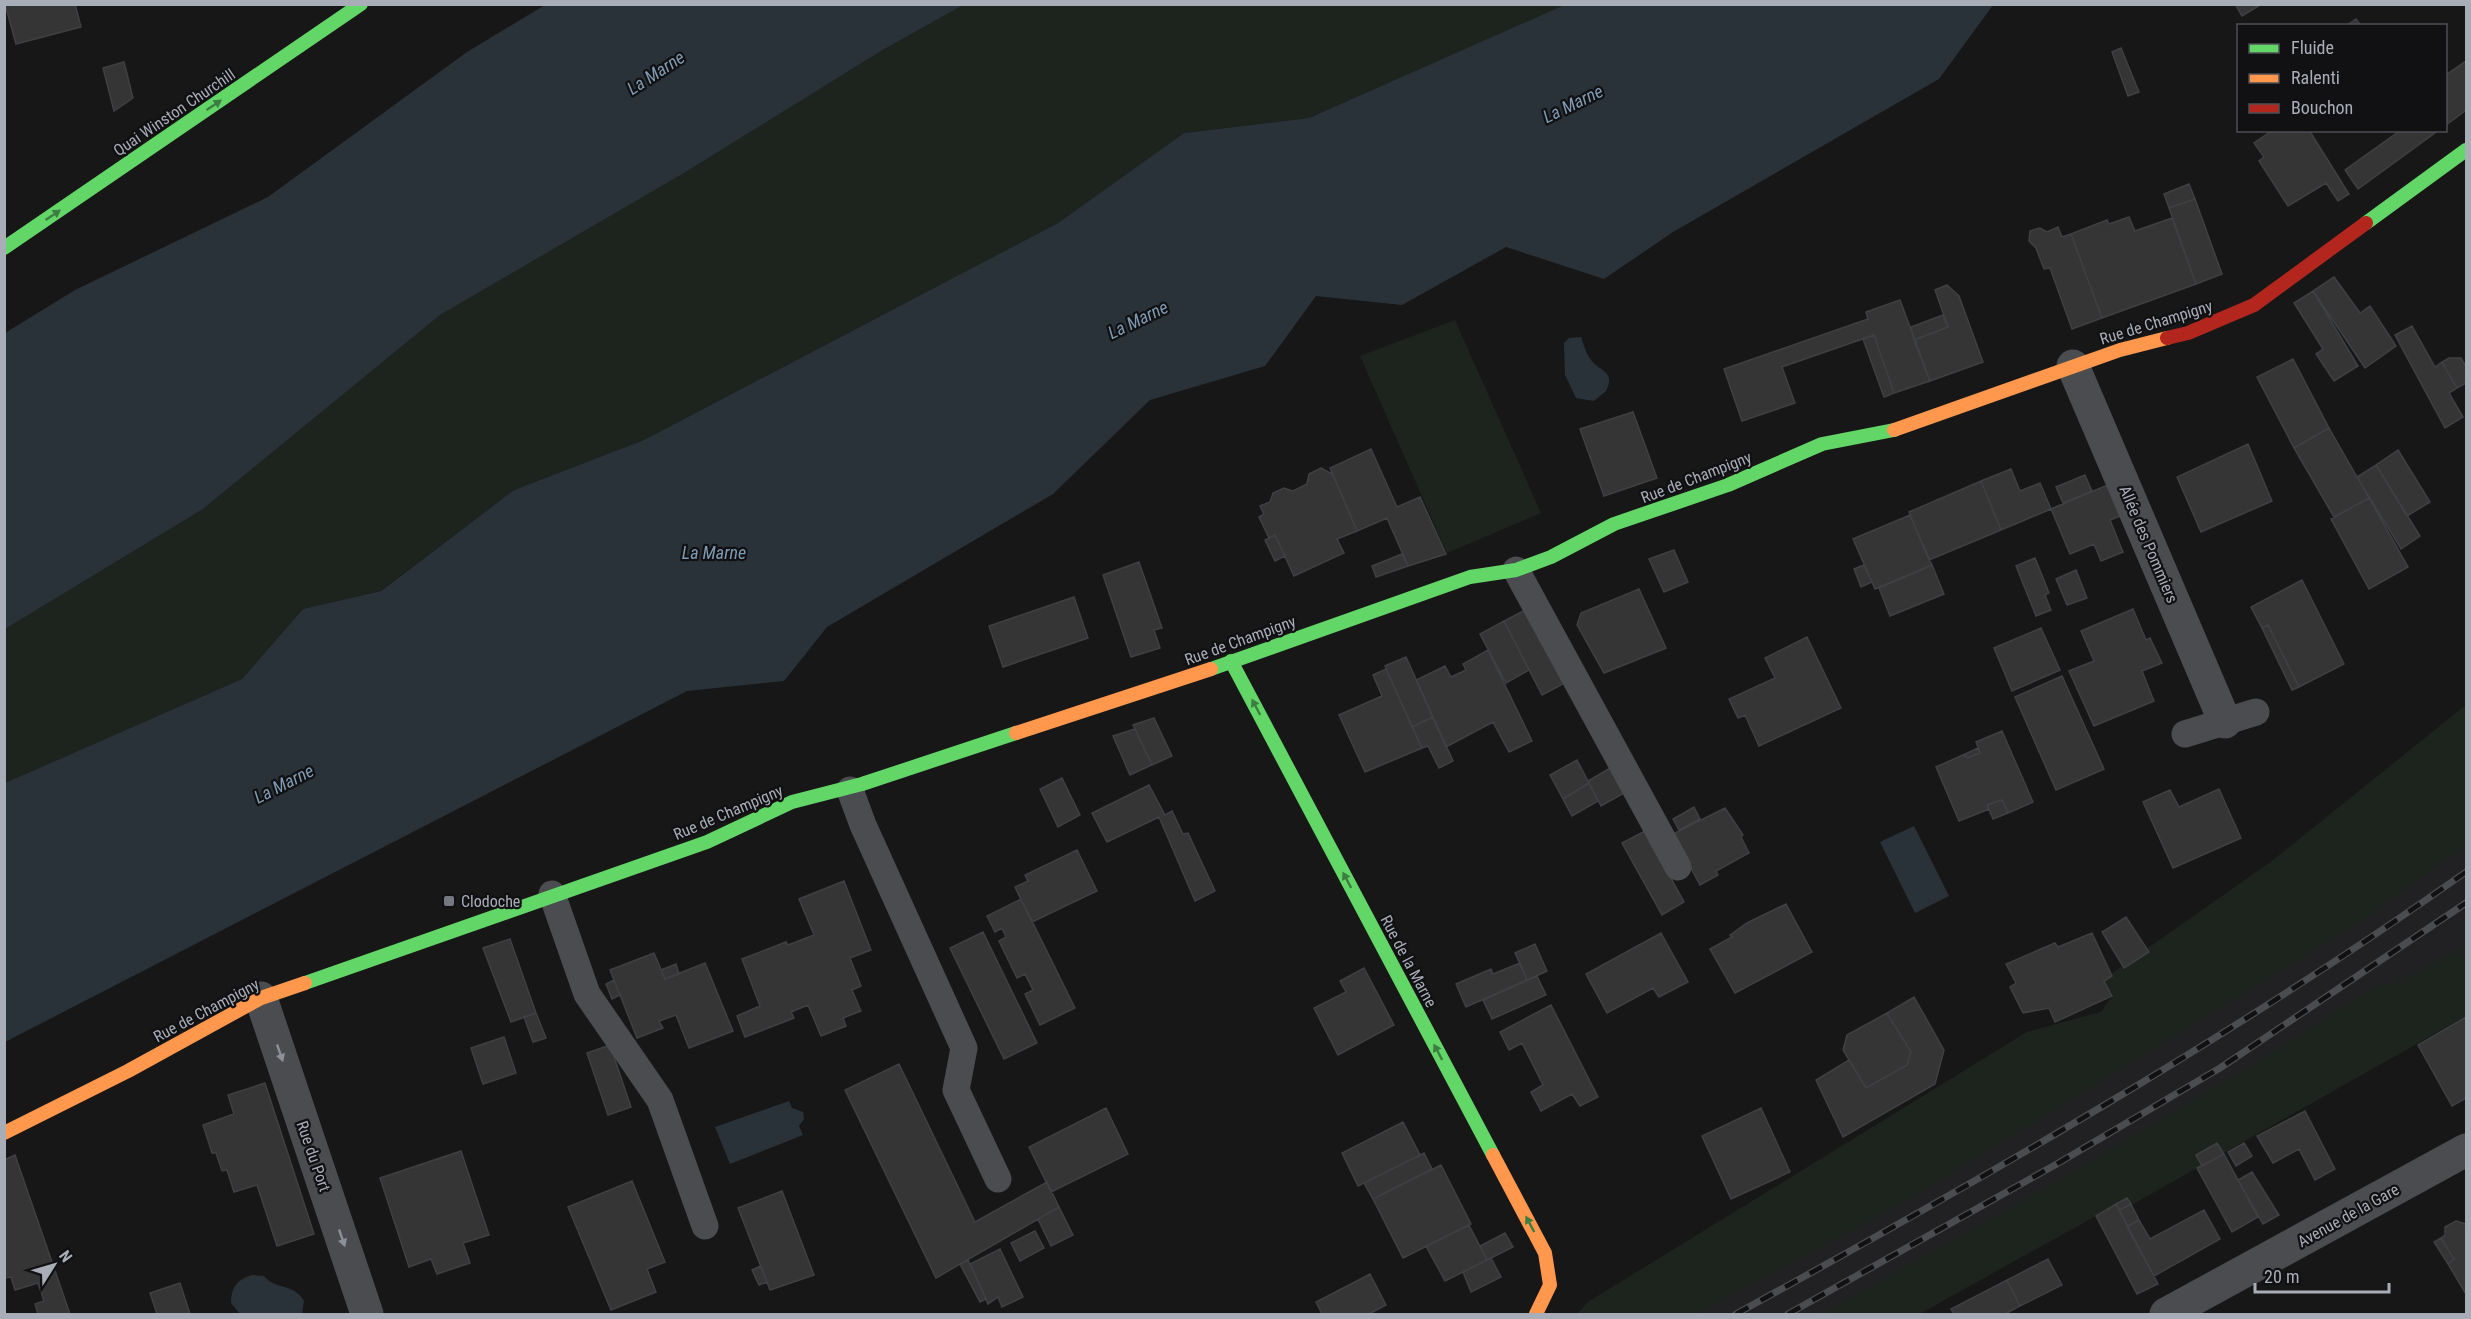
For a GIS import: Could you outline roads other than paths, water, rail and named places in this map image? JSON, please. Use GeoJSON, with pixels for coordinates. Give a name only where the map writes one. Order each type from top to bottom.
{"type":"FeatureCollection","features":[{"type":"Feature","properties":{"kind":"street","name":"Quai Winston Churchill"},"geometry":{"type":"LineString","coordinates":[[4,248],[361,4]]}},
{"type":"Feature","properties":{"kind":"street","name":"Rue de Champigny"},"geometry":{"type":"LineString","coordinates":[[4,1133],[128,1071],[261,998],[552,894],[707,842],[772,810],[805,799],[850,790],[1231,661],[1459,580],[1516,570],[1551,557],[1614,524],[1728,485],[1822,444],[1886,433],[2120,350],[2187,333],[2254,305],[2466,150]]}},
{"type":"Feature","properties":{"kind":"street","name":"Allée des Pommiers"},"geometry":{"type":"LineString","coordinates":[[2073,366],[2225,722]]}},
{"type":"Feature","properties":{"kind":"street","name":"Rue de la Marne"},"geometry":{"type":"LineString","coordinates":[[1231,661],[1545,1253],[1552,1278],[1546,1298],[1536,1314]]}},
{"type":"Feature","properties":{"kind":"street","name":"Rue du Port"},"geometry":{"type":"LineString","coordinates":[[261,998],[367,1314]]}},
{"type":"Feature","properties":{"kind":"street","name":"Avenue de la Gare"},"geometry":{"type":"LineString","coordinates":[[2166,1314],[2466,1150]]}},
{"type":"Feature","properties":{"kind":"lane"},"geometry":{"type":"LineString","coordinates":[[1516,570],[1678,867]]}},
{"type":"Feature","properties":{"kind":"lane"},"geometry":{"type":"LineString","coordinates":[[2185,734],[2256,712]]}},
{"type":"Feature","properties":{"kind":"lane"},"geometry":{"type":"LineString","coordinates":[[850,790],[863,825],[964,1048],[956,1090],[998,1179]]}},
{"type":"Feature","properties":{"kind":"lane"},"geometry":{"type":"LineString","coordinates":[[552,894],[587,994],[660,1101],[705,1226]]}},
{"type":"Feature","properties":{"kind":"water","name":"La Marne"},"geometry":{"type":"Polygon","coordinates":[[[1567,4],[1993,5],[1939,79],[1673,232],[1604,279],[1506,247],[1402,305],[1316,296],[1265,366],[1150,400],[1053,494],[827,627],[784,681],[687,691],[5,1042],[5,783],[242,679],[303,609],[381,591],[514,490],[644,440],[1058,223],[1184,133],[1309,118],[1567,4]]]}},
{"type":"Feature","properties":{"kind":"water","name":"La Marne"},"geometry":{"type":"Polygon","coordinates":[[[545,5],[963,5],[881,51],[684,173],[440,315],[203,509],[5,629],[5,333],[75,290],[268,197],[467,52],[545,5]]]}},
{"type":"Feature","properties":{"kind":"water"},"geometry":{"type":"Polygon","coordinates":[[[1581,337],[1589,358],[1606,372],[1609,379],[1606,391],[1594,401],[1576,398],[1565,375],[1564,343],[1569,338],[1581,337]]]}},
{"type":"Feature","properties":{"kind":"water"},"geometry":{"type":"Polygon","coordinates":[[[1914,826],[1949,896],[1915,913],[1880,842],[1914,826]]]}},
{"type":"Feature","properties":{"kind":"water"},"geometry":{"type":"Polygon","coordinates":[[[789,1101],[792,1108],[803,1112],[804,1119],[799,1126],[803,1135],[730,1164],[715,1127],[789,1101]]]}},
{"type":"Feature","properties":{"kind":"water"},"geometry":{"type":"Polygon","coordinates":[[[252,1275],[264,1276],[274,1284],[295,1291],[304,1301],[302,1313],[240,1314],[231,1303],[232,1293],[239,1282],[252,1275]]]}},
{"type":"Feature","properties":{"kind":"railway"},"geometry":{"type":"LineString","coordinates":[[1736,1314],[2016,1157],[2199,1048],[2378,933],[2466,872]]}},
{"type":"Feature","properties":{"kind":"railway"},"geometry":{"type":"LineString","coordinates":[[1788,1314],[2055,1165],[2220,1068],[2466,903]]}},
{"type":"Feature","properties":{"kind":"place","name":"Clodoche"},"geometry":{"type":"Point","coordinates":[449,901]}}]}
